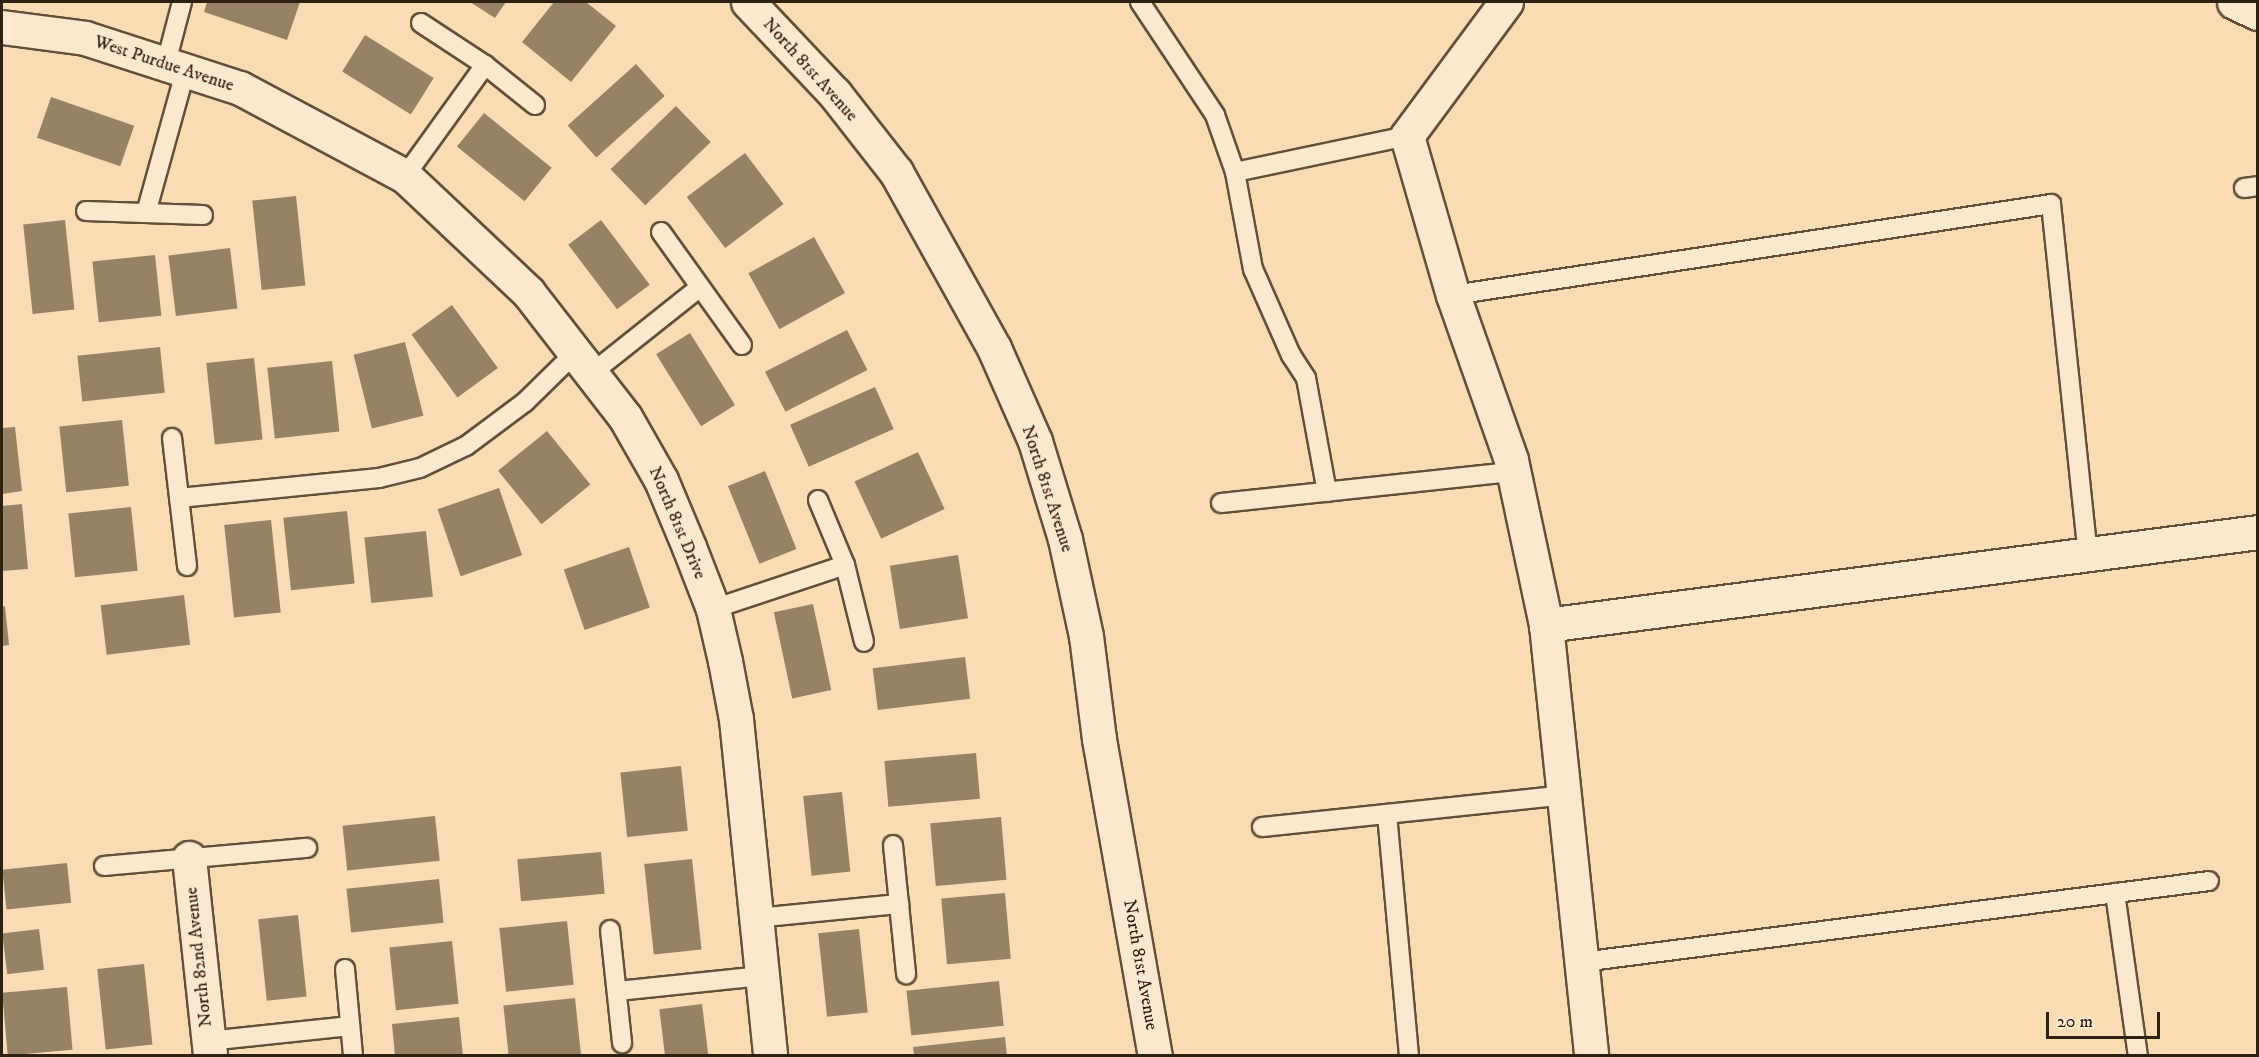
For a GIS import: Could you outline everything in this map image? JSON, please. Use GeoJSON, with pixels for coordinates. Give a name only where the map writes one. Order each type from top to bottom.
{"type":"FeatureCollection","features":[{"type":"Feature","properties":{"kind":"street","name":"North 81st Avenue"},"geometry":{"type":"LineString","coordinates":[[748,2],[835,94],[896,172],[994,348],[1035,441],[1065,539],[1086,636],[1099,739],[1155,1056]]}},
{"type":"Feature","properties":{"kind":"street"},"geometry":{"type":"LineString","coordinates":[[1506,2],[1407,136],[1453,296],[1513,472],[1546,625],[1591,1056]]}},
{"type":"Feature","properties":{"kind":"street"},"geometry":{"type":"LineString","coordinates":[[2234,2],[2258,13]]}},
{"type":"Feature","properties":{"kind":"street","name":"West Purdue Avenue"},"geometry":{"type":"LineString","coordinates":[[2,27],[85,38],[176,66],[240,88],[319,128]]}},
{"type":"Feature","properties":{"kind":"street","name":"North 81st Drive"},"geometry":{"type":"LineString","coordinates":[[319,128],[405,176],[528,292],[625,417],[661,480],[712,609],[736,719],[770,1056]]}},
{"type":"Feature","properties":{"kind":"street"},"geometry":{"type":"LineString","coordinates":[[1546,625],[2258,532]]}},
{"type":"Feature","properties":{"kind":"street","name":"North 82nd Avenue"},"geometry":{"type":"LineString","coordinates":[[189,858],[209,1048]]}},
{"type":"Feature","properties":{"kind":"lane"},"geometry":{"type":"LineString","coordinates":[[146,213],[176,66],[182,2]]}},
{"type":"Feature","properties":{"kind":"lane"},"geometry":{"type":"LineString","coordinates":[[1140,2],[1215,115],[1235,172],[1253,269],[1291,355],[1306,378],[1327,492]]}},
{"type":"Feature","properties":{"kind":"lane"},"geometry":{"type":"LineString","coordinates":[[421,22],[485,65],[535,105]]}},
{"type":"Feature","properties":{"kind":"lane"},"geometry":{"type":"LineString","coordinates":[[405,176],[485,65]]}},
{"type":"Feature","properties":{"kind":"lane"},"geometry":{"type":"LineString","coordinates":[[1235,172],[1407,136]]}},
{"type":"Feature","properties":{"kind":"lane"},"geometry":{"type":"LineString","coordinates":[[1453,296],[2052,204],[2088,554]]}},
{"type":"Feature","properties":{"kind":"lane"},"geometry":{"type":"LineString","coordinates":[[86,211],[203,215]]}},
{"type":"Feature","properties":{"kind":"lane"},"geometry":{"type":"LineString","coordinates":[[661,232],[742,345]]}},
{"type":"Feature","properties":{"kind":"lane"},"geometry":{"type":"LineString","coordinates":[[179,498],[380,478],[420,468],[474,440],[525,402],[700,287]]}},
{"type":"Feature","properties":{"kind":"lane"},"geometry":{"type":"LineString","coordinates":[[172,438],[188,566]]}},
{"type":"Feature","properties":{"kind":"lane"},"geometry":{"type":"LineString","coordinates":[[1221,503],[1513,472]]}},
{"type":"Feature","properties":{"kind":"lane"},"geometry":{"type":"LineString","coordinates":[[818,500],[844,565],[864,642]]}},
{"type":"Feature","properties":{"kind":"lane"},"geometry":{"type":"LineString","coordinates":[[712,609],[844,565]]}},
{"type":"Feature","properties":{"kind":"lane"},"geometry":{"type":"LineString","coordinates":[[1262,827],[1564,795]]}},
{"type":"Feature","properties":{"kind":"lane"},"geometry":{"type":"LineString","coordinates":[[1387,814],[1409,1056]]}},
{"type":"Feature","properties":{"kind":"lane"},"geometry":{"type":"LineString","coordinates":[[892,845],[906,974]]}},
{"type":"Feature","properties":{"kind":"lane"},"geometry":{"type":"LineString","coordinates":[[104,866],[307,848]]}},
{"type":"Feature","properties":{"kind":"lane"},"geometry":{"type":"LineString","coordinates":[[1581,962],[2210,881]]}},
{"type":"Feature","properties":{"kind":"lane"},"geometry":{"type":"LineString","coordinates":[[2115,893],[2138,1056]]}},
{"type":"Feature","properties":{"kind":"lane"},"geometry":{"type":"LineString","coordinates":[[756,918],[899,904]]}},
{"type":"Feature","properties":{"kind":"lane"},"geometry":{"type":"LineString","coordinates":[[610,930],[622,1043]]}},
{"type":"Feature","properties":{"kind":"lane"},"geometry":{"type":"LineString","coordinates":[[345,969],[353,1056]]}},
{"type":"Feature","properties":{"kind":"lane"},"geometry":{"type":"LineString","coordinates":[[617,991],[762,976]]}},
{"type":"Feature","properties":{"kind":"lane"},"geometry":{"type":"LineString","coordinates":[[209,1048],[350,1026]]}},
{"type":"Feature","properties":{"kind":"building"},"geometry":{"type":"Polygon","coordinates":[[[207,2],[300,2],[287,40],[204,12],[207,2]]]}},
{"type":"Feature","properties":{"kind":"building"},"geometry":{"type":"Polygon","coordinates":[[[470,2],[506,2],[495,18],[470,2]]]}},
{"type":"Feature","properties":{"kind":"building"},"geometry":{"type":"Polygon","coordinates":[[[554,2],[586,2],[616,26],[571,82],[522,42],[554,2]]]}},
{"type":"Feature","properties":{"kind":"building"},"geometry":{"type":"Polygon","coordinates":[[[365,35],[434,78],[411,114],[342,71],[365,35]]]}},
{"type":"Feature","properties":{"kind":"building"},"geometry":{"type":"Polygon","coordinates":[[[636,64],[665,96],[596,158],[568,126],[636,64]]]}},
{"type":"Feature","properties":{"kind":"building"},"geometry":{"type":"Polygon","coordinates":[[[51,97],[134,126],[120,166],[37,138],[51,97]]]}},
{"type":"Feature","properties":{"kind":"building"},"geometry":{"type":"Polygon","coordinates":[[[676,106],[711,142],[645,205],[611,169],[676,106]]]}},
{"type":"Feature","properties":{"kind":"building"},"geometry":{"type":"Polygon","coordinates":[[[484,113],[552,168],[525,201],[457,146],[484,113]]]}},
{"type":"Feature","properties":{"kind":"building"},"geometry":{"type":"Polygon","coordinates":[[[745,153],[784,204],[725,248],[687,197],[745,153]]]}},
{"type":"Feature","properties":{"kind":"building"},"geometry":{"type":"Polygon","coordinates":[[[296,196],[305,286],[262,290],[252,201],[296,196]]]}},
{"type":"Feature","properties":{"kind":"building"},"geometry":{"type":"Polygon","coordinates":[[[65,220],[74,310],[33,314],[23,224],[65,220]]]}},
{"type":"Feature","properties":{"kind":"building"},"geometry":{"type":"Polygon","coordinates":[[[601,220],[650,285],[617,309],[568,245],[601,220]]]}},
{"type":"Feature","properties":{"kind":"building"},"geometry":{"type":"Polygon","coordinates":[[[814,237],[845,293],[779,329],[748,273],[814,237]]]}},
{"type":"Feature","properties":{"kind":"building"},"geometry":{"type":"Polygon","coordinates":[[[230,248],[237,309],[176,316],[168,256],[230,248]]]}},
{"type":"Feature","properties":{"kind":"building"},"geometry":{"type":"Polygon","coordinates":[[[155,255],[161,316],[99,322],[92,262],[155,255]]]}},
{"type":"Feature","properties":{"kind":"building"},"geometry":{"type":"Polygon","coordinates":[[[452,305],[498,368],[457,397],[412,334],[452,305]]]}},
{"type":"Feature","properties":{"kind":"building"},"geometry":{"type":"Polygon","coordinates":[[[847,330],[867,370],[785,412],[765,372],[847,330]]]}},
{"type":"Feature","properties":{"kind":"building"},"geometry":{"type":"Polygon","coordinates":[[[690,333],[735,405],[701,426],[656,354],[690,333]]]}},
{"type":"Feature","properties":{"kind":"building"},"geometry":{"type":"Polygon","coordinates":[[[405,342],[423,416],[372,429],[354,355],[405,342]]]}},
{"type":"Feature","properties":{"kind":"building"},"geometry":{"type":"Polygon","coordinates":[[[160,347],[165,393],[82,401],[77,356],[160,347]]]}},
{"type":"Feature","properties":{"kind":"building"},"geometry":{"type":"Polygon","coordinates":[[[254,358],[263,440],[215,445],[206,363],[254,358]]]}},
{"type":"Feature","properties":{"kind":"building"},"geometry":{"type":"Polygon","coordinates":[[[332,361],[339,432],[275,438],[267,368],[332,361]]]}},
{"type":"Feature","properties":{"kind":"building"},"geometry":{"type":"Polygon","coordinates":[[[875,387],[894,429],[809,467],[790,425],[875,387]]]}},
{"type":"Feature","properties":{"kind":"building"},"geometry":{"type":"Polygon","coordinates":[[[122,420],[129,486],[66,492],[59,427],[122,420]]]}},
{"type":"Feature","properties":{"kind":"building"},"geometry":{"type":"Polygon","coordinates":[[[15,427],[22,491],[2,494],[2,428],[15,427]]]}},
{"type":"Feature","properties":{"kind":"building"},"geometry":{"type":"Polygon","coordinates":[[[547,431],[590,485],[541,524],[498,471],[547,431]]]}},
{"type":"Feature","properties":{"kind":"building"},"geometry":{"type":"Polygon","coordinates":[[[918,452],[945,509],[881,539],[855,482],[918,452]]]}},
{"type":"Feature","properties":{"kind":"building"},"geometry":{"type":"Polygon","coordinates":[[[765,471],[796,549],[759,564],[728,486],[765,471]]]}},
{"type":"Feature","properties":{"kind":"building"},"geometry":{"type":"Polygon","coordinates":[[[499,488],[522,555],[461,576],[438,509],[499,488]]]}},
{"type":"Feature","properties":{"kind":"building"},"geometry":{"type":"Polygon","coordinates":[[[22,504],[28,569],[2,571],[2,506],[22,504]]]}},
{"type":"Feature","properties":{"kind":"building"},"geometry":{"type":"Polygon","coordinates":[[[131,507],[138,571],[75,577],[68,514],[131,507]]]}},
{"type":"Feature","properties":{"kind":"building"},"geometry":{"type":"Polygon","coordinates":[[[347,511],[355,584],[291,590],[283,518],[347,511]]]}},
{"type":"Feature","properties":{"kind":"building"},"geometry":{"type":"Polygon","coordinates":[[[271,520],[281,612],[234,617],[224,525],[271,520]]]}},
{"type":"Feature","properties":{"kind":"building"},"geometry":{"type":"Polygon","coordinates":[[[426,531],[433,597],[371,603],[364,537],[426,531]]]}},
{"type":"Feature","properties":{"kind":"building"},"geometry":{"type":"Polygon","coordinates":[[[629,547],[650,608],[585,630],[564,569],[629,547]]]}},
{"type":"Feature","properties":{"kind":"building"},"geometry":{"type":"Polygon","coordinates":[[[958,555],[968,618],[900,629],[890,566],[958,555]]]}},
{"type":"Feature","properties":{"kind":"building"},"geometry":{"type":"Polygon","coordinates":[[[184,595],[190,645],[107,655],[101,605],[184,595]]]}},
{"type":"Feature","properties":{"kind":"building"},"geometry":{"type":"Polygon","coordinates":[[[813,604],[831,690],[792,698],[774,612],[813,604]]]}},
{"type":"Feature","properties":{"kind":"building"},"geometry":{"type":"Polygon","coordinates":[[[5,606],[9,645],[2,646],[2,607],[5,606]]]}},
{"type":"Feature","properties":{"kind":"building"},"geometry":{"type":"Polygon","coordinates":[[[965,657],[970,699],[878,710],[873,668],[965,657]]]}},
{"type":"Feature","properties":{"kind":"building"},"geometry":{"type":"Polygon","coordinates":[[[976,753],[980,799],[888,807],[884,761],[976,753]]]}},
{"type":"Feature","properties":{"kind":"building"},"geometry":{"type":"Polygon","coordinates":[[[681,766],[688,831],[627,837],[620,772],[681,766]]]}},
{"type":"Feature","properties":{"kind":"building"},"geometry":{"type":"Polygon","coordinates":[[[842,792],[850,872],[812,876],[803,796],[842,792]]]}},
{"type":"Feature","properties":{"kind":"building"},"geometry":{"type":"Polygon","coordinates":[[[435,816],[440,861],[347,870],[343,826],[435,816]]]}},
{"type":"Feature","properties":{"kind":"building"},"geometry":{"type":"Polygon","coordinates":[[[1001,817],[1006,880],[936,886],[930,823],[1001,817]]]}},
{"type":"Feature","properties":{"kind":"building"},"geometry":{"type":"Polygon","coordinates":[[[601,852],[605,894],[521,901],[517,859],[601,852]]]}},
{"type":"Feature","properties":{"kind":"building"},"geometry":{"type":"Polygon","coordinates":[[[692,859],[702,950],[654,955],[644,864],[692,859]]]}},
{"type":"Feature","properties":{"kind":"building"},"geometry":{"type":"Polygon","coordinates":[[[67,863],[71,903],[7,910],[2,870],[67,863]]]}},
{"type":"Feature","properties":{"kind":"building"},"geometry":{"type":"Polygon","coordinates":[[[439,879],[444,923],[351,932],[347,889],[439,879]]]}},
{"type":"Feature","properties":{"kind":"building"},"geometry":{"type":"Polygon","coordinates":[[[1005,893],[1011,959],[947,964],[941,899],[1005,893]]]}},
{"type":"Feature","properties":{"kind":"building"},"geometry":{"type":"Polygon","coordinates":[[[298,915],[307,997],[267,1001],[258,919],[298,915]]]}},
{"type":"Feature","properties":{"kind":"building"},"geometry":{"type":"Polygon","coordinates":[[[567,921],[574,985],[506,992],[499,928],[567,921]]]}},
{"type":"Feature","properties":{"kind":"building"},"geometry":{"type":"Polygon","coordinates":[[[39,929],[44,970],[7,974],[2,934],[39,929]]]}},
{"type":"Feature","properties":{"kind":"building"},"geometry":{"type":"Polygon","coordinates":[[[859,929],[868,1013],[827,1017],[818,933],[859,929]]]}},
{"type":"Feature","properties":{"kind":"building"},"geometry":{"type":"Polygon","coordinates":[[[452,941],[459,1004],[396,1010],[389,948],[452,941]]]}},
{"type":"Feature","properties":{"kind":"building"},"geometry":{"type":"Polygon","coordinates":[[[144,964],[152,1045],[106,1049],[97,969],[144,964]]]}},
{"type":"Feature","properties":{"kind":"building"},"geometry":{"type":"Polygon","coordinates":[[[999,981],[1004,1026],[911,1035],[907,991],[999,981]]]}},
{"type":"Feature","properties":{"kind":"building"},"geometry":{"type":"Polygon","coordinates":[[[67,987],[72,1050],[8,1055],[2,993],[67,987]]]}},
{"type":"Feature","properties":{"kind":"building"},"geometry":{"type":"Polygon","coordinates":[[[575,998],[581,1056],[509,1056],[503,1006],[575,998]]]}},
{"type":"Feature","properties":{"kind":"building"},"geometry":{"type":"Polygon","coordinates":[[[702,1004],[708,1056],[665,1056],[659,1009],[702,1004]]]}},
{"type":"Feature","properties":{"kind":"building"},"geometry":{"type":"Polygon","coordinates":[[[459,1017],[463,1056],[395,1056],[392,1024],[459,1017]]]}},
{"type":"Feature","properties":{"kind":"building"},"geometry":{"type":"Polygon","coordinates":[[[1005,1037],[1007,1056],[914,1056],[913,1047],[1005,1037]]]}}]}
